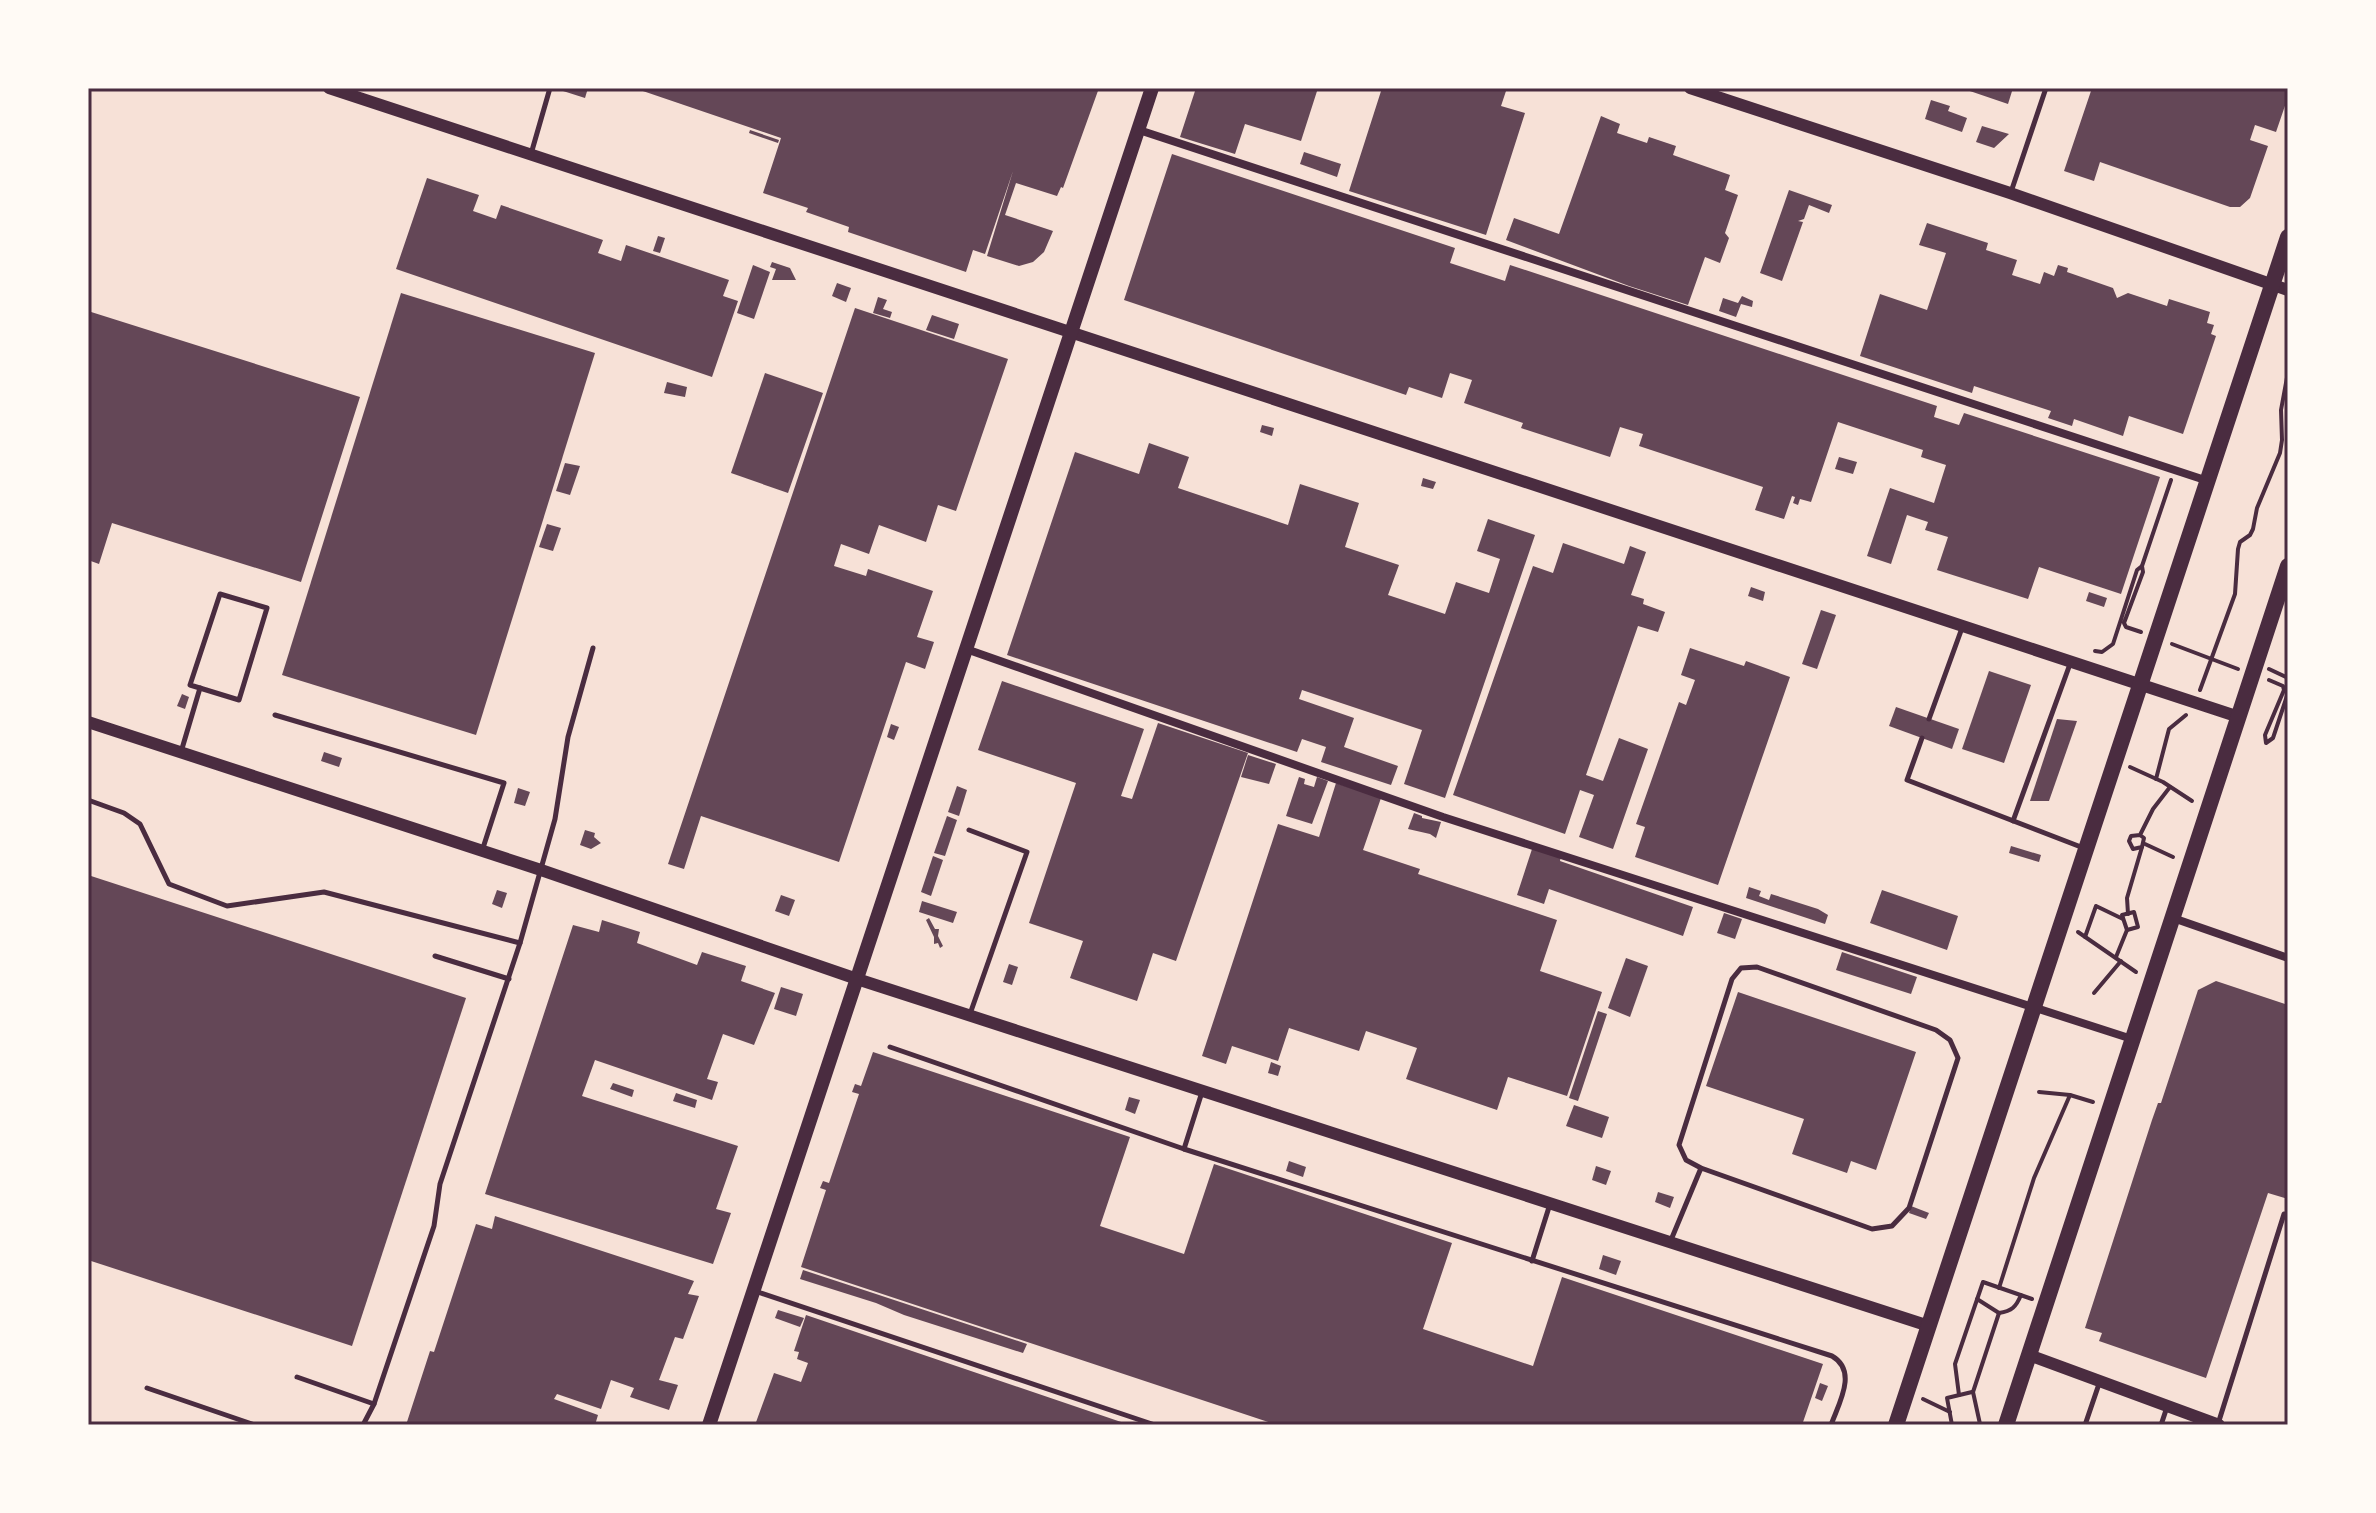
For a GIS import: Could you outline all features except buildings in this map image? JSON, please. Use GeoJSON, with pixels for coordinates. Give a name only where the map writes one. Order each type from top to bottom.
{"type":"FeatureCollection","features":[{"type":"Feature","properties":{"kind":"highway"},"geometry":{"type":"LineString","coordinates":[[1896,1425],[2208,481],[2280,287],[2288,237]]}},
{"type":"Feature","properties":{"kind":"highway"},"geometry":{"type":"LineString","coordinates":[[2006,1425],[2288,566]]}},
{"type":"Feature","properties":{"kind":"main road"},"geometry":{"type":"LineString","coordinates":[[709,1425],[1152,88]]}},
{"type":"Feature","properties":{"kind":"street"},"geometry":{"type":"LineString","coordinates":[[329,88],[2239,717]]}},
{"type":"Feature","properties":{"kind":"street"},"geometry":{"type":"LineString","coordinates":[[1690,88],[1716,92],[2280,287]]}},
{"type":"Feature","properties":{"kind":"street"},"geometry":{"type":"LineString","coordinates":[[1139,130],[2208,481]]}},
{"type":"Feature","properties":{"kind":"street"},"geometry":{"type":"LineString","coordinates":[[966,649],[1443,817],[2133,1039]]}},
{"type":"Feature","properties":{"kind":"street"},"geometry":{"type":"LineString","coordinates":[[88,722],[541,870],[857,979],[1929,1326]]}},
{"type":"Feature","properties":{"kind":"street"},"geometry":{"type":"LineString","coordinates":[[2173,918],[2288,958]]}},
{"type":"Feature","properties":{"kind":"street"},"geometry":{"type":"LineString","coordinates":[[2029,1355],[2218,1425]]}},
{"type":"Feature","properties":{"kind":"lane"},"geometry":{"type":"LineString","coordinates":[[531,155],[550,88]]}},
{"type":"Feature","properties":{"kind":"lane"},"geometry":{"type":"LineString","coordinates":[[2010,193],[2046,88]]}},
{"type":"Feature","properties":{"kind":"lane"},"geometry":{"type":"LineString","coordinates":[[220,594],[267,608],[239,700],[200,688],[190,685],[220,594]]}},
{"type":"Feature","properties":{"kind":"lane"},"geometry":{"type":"LineString","coordinates":[[1929,719],[1962,628]]}},
{"type":"Feature","properties":{"kind":"lane"},"geometry":{"type":"LineString","coordinates":[[363,1425],[374,1404],[434,1226],[440,1184],[520,943],[555,819],[568,737],[593,648]]}},
{"type":"Feature","properties":{"kind":"lane"},"geometry":{"type":"LineString","coordinates":[[2013,821],[2070,663]]}},
{"type":"Feature","properties":{"kind":"lane"},"geometry":{"type":"LineString","coordinates":[[181,753],[200,688]]}},
{"type":"Feature","properties":{"kind":"lane"},"geometry":{"type":"LineString","coordinates":[[275,715],[504,783],[482,851]]}},
{"type":"Feature","properties":{"kind":"lane"},"geometry":{"type":"LineString","coordinates":[[1922,738],[1907,780],[2086,849]]}},
{"type":"Feature","properties":{"kind":"lane"},"geometry":{"type":"LineString","coordinates":[[88,800],[124,813],[140,824],[169,884],[227,906],[324,892],[520,943]]}},
{"type":"Feature","properties":{"kind":"lane"},"geometry":{"type":"LineString","coordinates":[[969,830],[1027,852],[970,1015]]}},
{"type":"Feature","properties":{"kind":"lane"},"geometry":{"type":"LineString","coordinates":[[435,956],[509,979]]}},
{"type":"Feature","properties":{"kind":"lane"},"geometry":{"type":"LineString","coordinates":[[1757,967],[1936,1030],[1950,1040],[1958,1058],[1909,1208],[1892,1226],[1872,1229],[1701,1168],[1686,1160],[1679,1145],[1732,979],[1741,968],[1757,967]]}},
{"type":"Feature","properties":{"kind":"lane"},"geometry":{"type":"LineString","coordinates":[[890,1047],[1184,1149],[1832,1356],[1845,1367],[1847,1378],[1831,1425]]}},
{"type":"Feature","properties":{"kind":"lane"},"geometry":{"type":"LineString","coordinates":[[1184,1149],[1203,1091]]}},
{"type":"Feature","properties":{"kind":"lane"},"geometry":{"type":"LineString","coordinates":[[1670,1242],[1701,1168]]}},
{"type":"Feature","properties":{"kind":"lane"},"geometry":{"type":"LineString","coordinates":[[1532,1261],[1551,1203]]}},
{"type":"Feature","properties":{"kind":"lane"},"geometry":{"type":"LineString","coordinates":[[2218,1425],[2284,1214]]}},
{"type":"Feature","properties":{"kind":"lane"},"geometry":{"type":"LineString","coordinates":[[754,1291],[1155,1425]]}},
{"type":"Feature","properties":{"kind":"lane"},"geometry":{"type":"LineString","coordinates":[[297,1377],[374,1404]]}},
{"type":"Feature","properties":{"kind":"lane"},"geometry":{"type":"LineString","coordinates":[[2085,1425],[2100,1381]]}},
{"type":"Feature","properties":{"kind":"lane"},"geometry":{"type":"LineString","coordinates":[[147,1388],[255,1425]]}},
{"type":"Feature","properties":{"kind":"lane"},"geometry":{"type":"LineString","coordinates":[[2161,1425],[2168,1406]]}},
{"type":"Feature","properties":{"kind":"path"},"geometry":{"type":"LineString","coordinates":[[2156,779],[2169,729],[2197,704],[2235,594],[2240,542],[2253,529],[2257,508],[2280,453],[2281,410],[2288,372]]}},
{"type":"Feature","properties":{"kind":"path"},"geometry":{"type":"LineString","coordinates":[[2154,638],[2126,627],[2124,623],[2174,470]]}},
{"type":"Feature","properties":{"kind":"path"},"geometry":{"type":"LineString","coordinates":[[2088,651],[2102,652],[2113,644],[2137,570],[2142,566]]}},
{"type":"Feature","properties":{"kind":"path"},"geometry":{"type":"LineString","coordinates":[[2169,643],[2240,670]]}},
{"type":"Feature","properties":{"kind":"path"},"geometry":{"type":"LineString","coordinates":[[2269,680],[2283,686],[2284,690],[2265,735],[2266,743],[2273,738],[2288,693]]}},
{"type":"Feature","properties":{"kind":"path"},"geometry":{"type":"LineString","coordinates":[[2115,761],[2209,807]]}},
{"type":"Feature","properties":{"kind":"path"},"geometry":{"type":"LineString","coordinates":[[2140,835],[2153,809],[2170,787]]}},
{"type":"Feature","properties":{"kind":"path"},"geometry":{"type":"LineString","coordinates":[[2140,835],[2131,836],[2133,849],[2143,846],[2190,864]]}},
{"type":"Feature","properties":{"kind":"path"},"geometry":{"type":"LineString","coordinates":[[2128,914],[2127,898],[2143,846],[2144,838],[2140,835]]}},
{"type":"Feature","properties":{"kind":"path"},"geometry":{"type":"LineString","coordinates":[[2085,937],[2096,906],[2123,919]]}},
{"type":"Feature","properties":{"kind":"path"},"geometry":{"type":"LineString","coordinates":[[2094,993],[2118,959],[2127,930],[2122,915],[2134,912],[2138,927],[2127,930]]}},
{"type":"Feature","properties":{"kind":"path"},"geometry":{"type":"LineString","coordinates":[[2062,921],[2151,983]]}},
{"type":"Feature","properties":{"kind":"path"},"geometry":{"type":"LineString","coordinates":[[2039,1092],[2070,1095],[2110,1108]]}},
{"type":"Feature","properties":{"kind":"path"},"geometry":{"type":"LineString","coordinates":[[1999,1288],[2034,1178],[2070,1095]]}},
{"type":"Feature","properties":{"kind":"path"},"geometry":{"type":"LineString","coordinates":[[1959,1395],[1955,1364],[1983,1282],[2046,1304]]}},
{"type":"Feature","properties":{"kind":"path"},"geometry":{"type":"LineString","coordinates":[[1977,1299],[1999,1313],[2009,1312],[2017,1305],[2021,1295]]}},
{"type":"Feature","properties":{"kind":"path"},"geometry":{"type":"LineString","coordinates":[[1979,1425],[1973,1392],[1999,1313]]}},
{"type":"Feature","properties":{"kind":"path"},"geometry":{"type":"LineString","coordinates":[[1907,1390],[1950,1412]]}},
{"type":"Feature","properties":{"kind":"path"},"geometry":{"type":"LineString","coordinates":[[1952,1425],[1947,1398],[1973,1392]]}}]}
